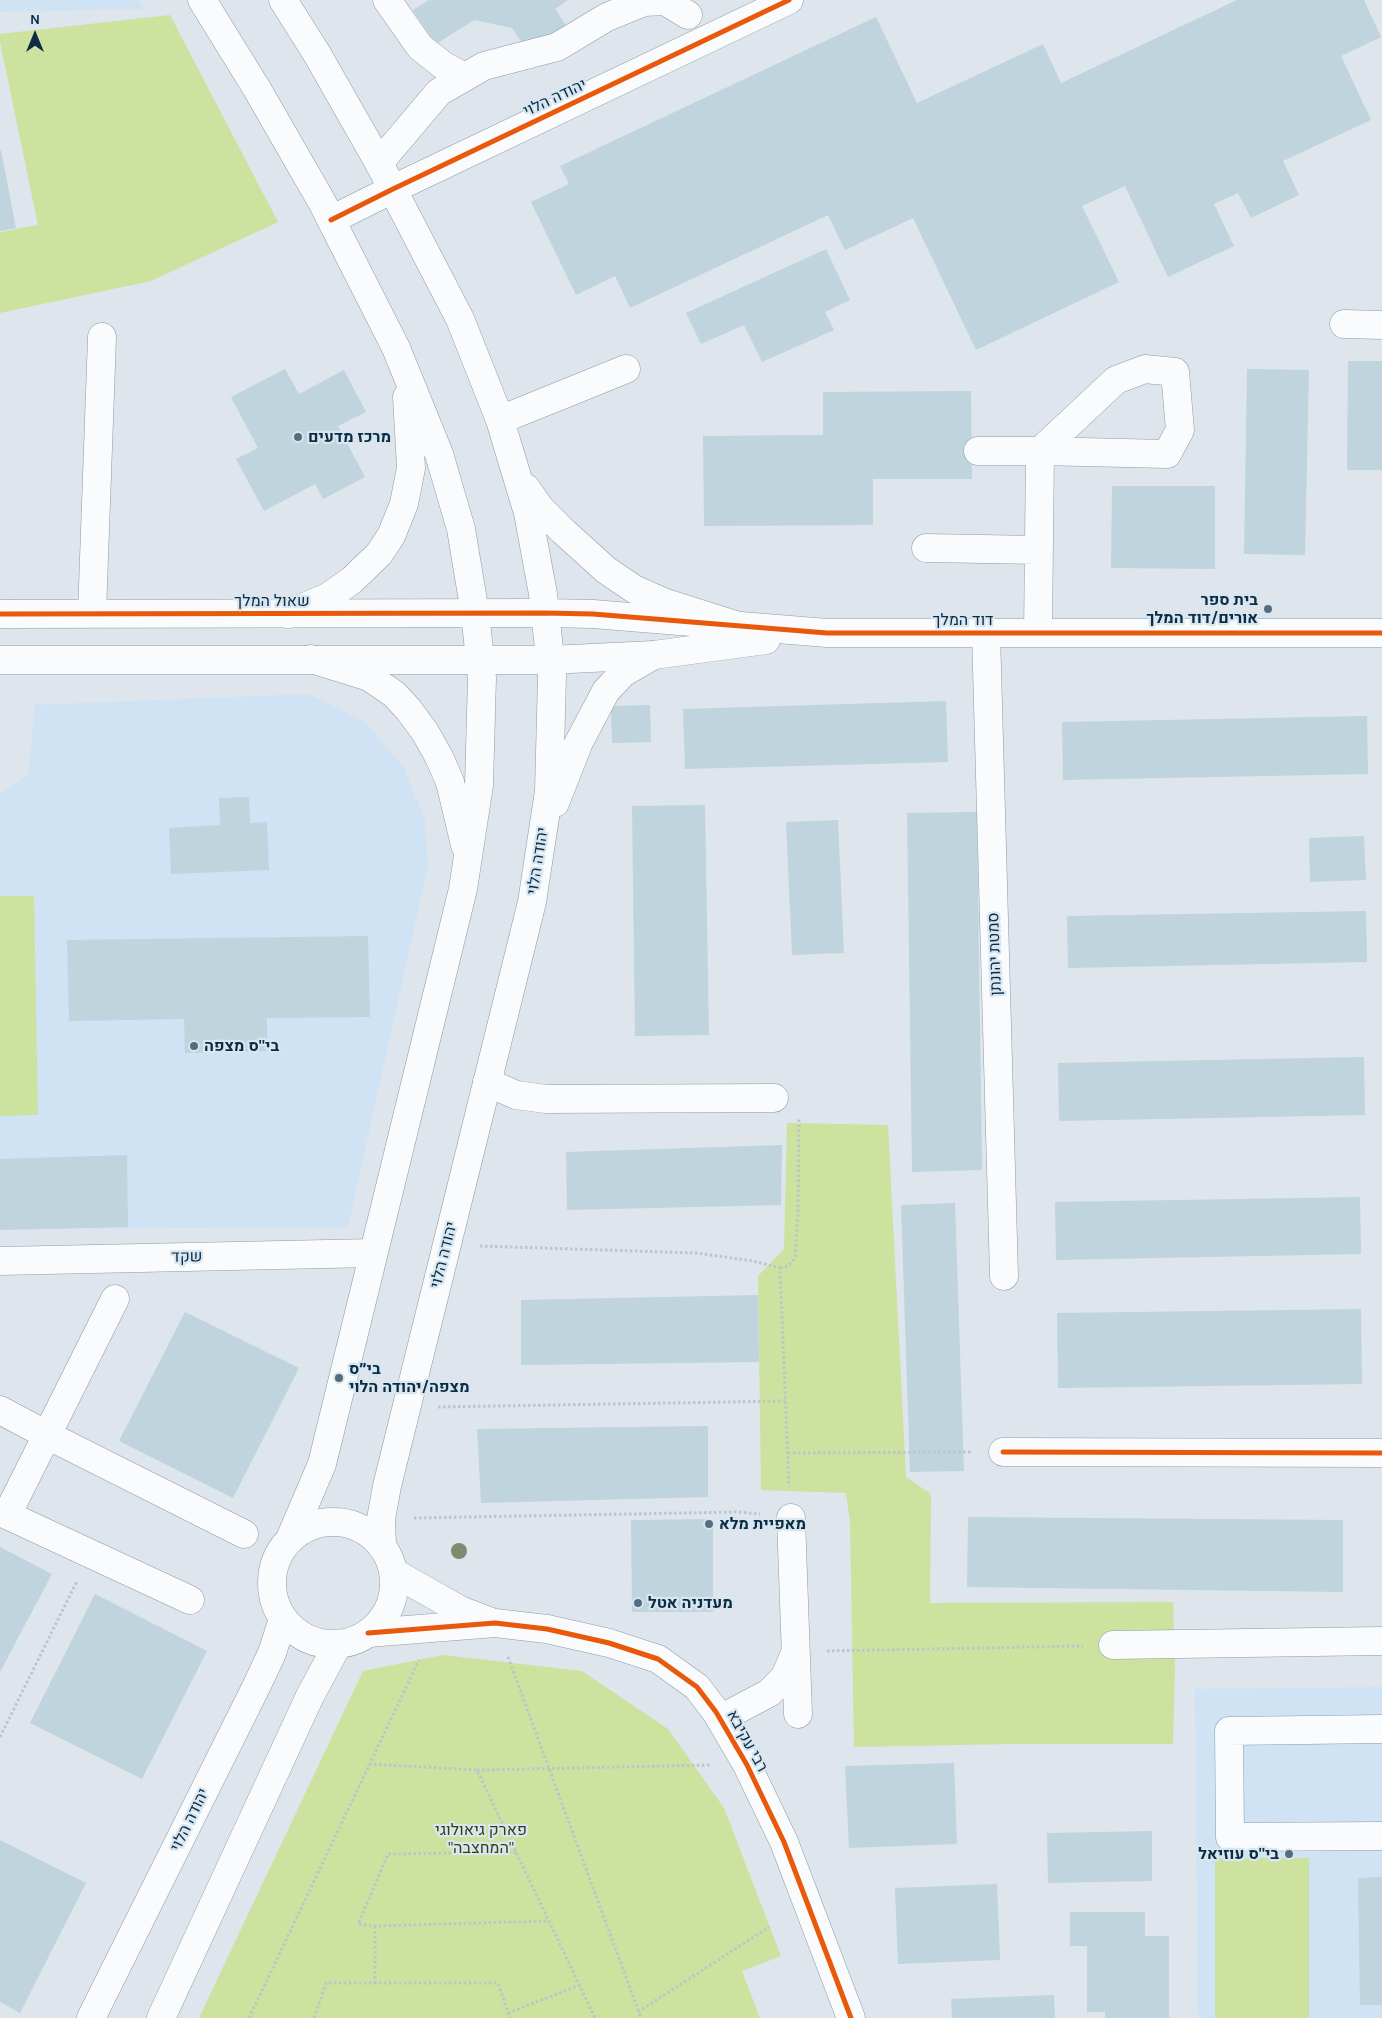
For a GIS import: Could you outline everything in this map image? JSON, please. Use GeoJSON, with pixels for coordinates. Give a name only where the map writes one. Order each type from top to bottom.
{"type":"FeatureCollection","features":[{"type":"Feature","properties":{"kind":"main road"},"geometry":{"type":"LineString","coordinates":[[202,0],[257,90],[331,220],[396,348],[442,464],[461,529],[475,613],[482,678],[479,785],[463,889],[322,1464],[290,1539]]}},
{"type":"Feature","properties":{"kind":"main road","name":"יהודה הלוי"},"geometry":{"type":"LineString","coordinates":[[283,0],[317,54],[379,163],[460,319],[500,420],[528,514],[545,613],[552,676],[549,790],[532,902],[381,1519],[382,1546]]}},
{"type":"Feature","properties":{"kind":"main road"},"geometry":{"type":"LineString","coordinates":[[387,0],[420,47],[444,66],[465,77]]}},
{"type":"Feature","properties":{"kind":"main road","name":"יהודה הלוי"},"geometry":{"type":"LineString","coordinates":[[331,220],[789,0]]}},
{"type":"Feature","properties":{"kind":"main road"},"geometry":{"type":"LineString","coordinates":[[379,163],[439,92],[484,66],[556,47],[608,18],[644,2],[665,1],[688,8],[689,48]]}},
{"type":"Feature","properties":{"kind":"main road"},"geometry":{"type":"LineString","coordinates":[[1344,324],[1382,325]]}},
{"type":"Feature","properties":{"kind":"main road"},"geometry":{"type":"LineString","coordinates":[[92,614],[102,337]]}},
{"type":"Feature","properties":{"kind":"main road"},"geometry":{"type":"LineString","coordinates":[[288,614],[328,597],[352,580],[379,554],[391,536],[404,504],[411,468],[410,428],[403,365]]}},
{"type":"Feature","properties":{"kind":"main road"},"geometry":{"type":"LineString","coordinates":[[500,420],[626,370]]}},
{"type":"Feature","properties":{"kind":"main road"},"geometry":{"type":"LineString","coordinates":[[978,451],[1040,451],[1167,454],[1180,430],[1175,372],[1145,370],[1116,380],[1040,451],[1038,633]]}},
{"type":"Feature","properties":{"kind":"main road"},"geometry":{"type":"LineString","coordinates":[[518,476],[540,508],[613,575],[634,589],[663,602],[742,627]]}},
{"type":"Feature","properties":{"kind":"main road"},"geometry":{"type":"LineString","coordinates":[[926,548],[1038,550]]}},
{"type":"Feature","properties":{"kind":"main road","name":"שאול המלך"},"geometry":{"type":"LineString","coordinates":[[0,614],[545,613]]}},
{"type":"Feature","properties":{"kind":"main road","name":"דוד המלך"},"geometry":{"type":"LineString","coordinates":[[545,613],[593,614],[828,633],[1382,633]]}},
{"type":"Feature","properties":{"kind":"main road","name":"דוד המלך"},"geometry":{"type":"LineString","coordinates":[[550,660],[654,655],[828,633]]}},
{"type":"Feature","properties":{"kind":"main road","name":"סמטת יהונתן"},"geometry":{"type":"LineString","coordinates":[[986,633],[1004,1276]]}},
{"type":"Feature","properties":{"kind":"main road"},"geometry":{"type":"LineString","coordinates":[[542,837],[578,742],[606,691],[623,673],[654,655]]}},
{"type":"Feature","properties":{"kind":"main road"},"geometry":{"type":"LineString","coordinates":[[311,659],[370,677],[394,694],[408,709],[425,732],[450,782],[468,858]]}},
{"type":"Feature","properties":{"kind":"main road"},"geometry":{"type":"LineString","coordinates":[[0,660],[550,660]]}},
{"type":"Feature","properties":{"kind":"main road"},"geometry":{"type":"LineString","coordinates":[[487,1082],[516,1095],[546,1099],[774,1098]]}},
{"type":"Feature","properties":{"kind":"main road","name":"שקד"},"geometry":{"type":"LineString","coordinates":[[0,1261],[374,1253]]}},
{"type":"Feature","properties":{"kind":"main road"},"geometry":{"type":"LineString","coordinates":[[115,1299],[7,1515],[190,1600]]}},
{"type":"Feature","properties":{"kind":"main road"},"geometry":{"type":"LineString","coordinates":[[0,1410],[244,1534]]}},
{"type":"Feature","properties":{"kind":"main road"},"geometry":{"type":"LineString","coordinates":[[1003,1452],[1382,1453]]}},
{"type":"Feature","properties":{"kind":"main road"},"geometry":{"type":"LineString","coordinates":[[790,1518],[798,1714]]}},
{"type":"Feature","properties":{"kind":"main road"},"geometry":{"type":"LineString","coordinates":[[338,1522],[358,1527],[367,1532],[382,1546],[389,1558],[393,1572],[394,1589],[389,1606],[381,1621],[368,1633],[358,1639],[338,1644],[320,1643],[303,1637],[278,1612],[272,1595],[271,1578],[279,1553],[298,1532],[317,1524],[338,1522]]}},
{"type":"Feature","properties":{"kind":"main road","name":"רבי עקיבא"},"geometry":{"type":"LineString","coordinates":[[393,1572],[460,1610],[495,1624]]}},
{"type":"Feature","properties":{"kind":"main road","name":"יהודה הלוי"},"geometry":{"type":"LineString","coordinates":[[91,2018],[257,1685],[272,1653],[283,1619]]}},
{"type":"Feature","properties":{"kind":"main road","name":"רבי עקיבא"},"geometry":{"type":"LineString","coordinates":[[368,1633],[495,1624],[547,1629],[609,1643],[658,1660],[697,1687],[720,1719],[747,1765],[784,1842],[851,2018]]}},
{"type":"Feature","properties":{"kind":"main road"},"geometry":{"type":"LineString","coordinates":[[1113,1645],[1382,1641]]}},
{"type":"Feature","properties":{"kind":"main road"},"geometry":{"type":"LineString","coordinates":[[161,2018],[306,1705],[338,1644]]}},
{"type":"Feature","properties":{"kind":"main road"},"geometry":{"type":"LineString","coordinates":[[720,1719],[769,1693],[785,1678],[796,1652]]}},
{"type":"Feature","properties":{"kind":"main road"},"geometry":{"type":"LineString","coordinates":[[1382,1729],[1229,1731],[1230,1837],[1382,1836]]}},
{"type":"Feature","properties":{"kind":"path"},"geometry":{"type":"LineString","coordinates":[[447,1245],[696,1254],[753,1261],[780,1268],[788,1266],[794,1258],[798,1213],[800,1112]]}},
{"type":"Feature","properties":{"kind":"path"},"geometry":{"type":"LineString","coordinates":[[381,1519],[738,1512],[790,1518],[780,1268]]}},
{"type":"Feature","properties":{"kind":"path"},"geometry":{"type":"LineString","coordinates":[[459,1407],[785,1401]]}},
{"type":"Feature","properties":{"kind":"path"},"geometry":{"type":"LineString","coordinates":[[788,1453],[1003,1452]]}},
{"type":"Feature","properties":{"kind":"path"},"geometry":{"type":"LineString","coordinates":[[0,1737],[90,1554]]}},
{"type":"Feature","properties":{"kind":"path"},"geometry":{"type":"LineString","coordinates":[[495,1624],[641,2018]]}},
{"type":"Feature","properties":{"kind":"path"},"geometry":{"type":"LineString","coordinates":[[249,2018],[434,1628]]}},
{"type":"Feature","properties":{"kind":"path"},"geometry":{"type":"LineString","coordinates":[[796,1652],[1113,1645]]}},
{"type":"Feature","properties":{"kind":"path"},"geometry":{"type":"LineString","coordinates":[[370,1764],[477,1770],[747,1765]]}},
{"type":"Feature","properties":{"kind":"path"},"geometry":{"type":"LineString","coordinates":[[477,1770],[595,2018]]}},
{"type":"Feature","properties":{"kind":"path"},"geometry":{"type":"LineString","coordinates":[[516,1852],[388,1854],[358,1924],[376,1926],[548,1922]]}},
{"type":"Feature","properties":{"kind":"path"},"geometry":{"type":"LineString","coordinates":[[376,1926],[376,1984]]}},
{"type":"Feature","properties":{"kind":"path"},"geometry":{"type":"LineString","coordinates":[[638,2012],[769,1927]]}},
{"type":"Feature","properties":{"kind":"path"},"geometry":{"type":"LineString","coordinates":[[314,2018],[326,1983],[498,1983],[510,2018]]}},
{"type":"Feature","properties":{"kind":"path"},"geometry":{"type":"LineString","coordinates":[[508,2013],[580,1985]]}},
{"type":"Feature","properties":{"kind":"shaded area"},"geometry":{"type":"Polygon","coordinates":[[[0,0],[139,0],[144,9],[0,12],[0,0]]]}},
{"type":"Feature","properties":{"kind":"shaded area","name":"בי\"ס מצפה"},"geometry":{"type":"Polygon","coordinates":[[[308,694],[364,721],[403,766],[425,820],[428,865],[348,1227],[0,1229],[0,793],[28,775],[35,705],[308,694]]]}},
{"type":"Feature","properties":{"kind":"shaded area","name":"בי\"ס עוזיאל"},"geometry":{"type":"Polygon","coordinates":[[[1382,1687],[1382,2018],[1198,2018],[1195,1689],[1382,1687]]]}},
{"type":"Feature","properties":{"kind":"green space"},"geometry":{"type":"Polygon","coordinates":[[[170,15],[278,222],[151,281],[0,313],[0,232],[38,225],[0,42],[0,34],[170,15]]]}},
{"type":"Feature","properties":{"kind":"green space"},"geometry":{"type":"Polygon","coordinates":[[[0,896],[34,896],[38,1115],[0,1116],[0,896]]]}},
{"type":"Feature","properties":{"kind":"green space"},"geometry":{"type":"Polygon","coordinates":[[[787,1123],[888,1125],[906,1477],[931,1494],[925,1498],[931,1495],[930,1603],[1173,1602],[1175,1666],[1173,1744],[1011,1744],[854,1747],[850,1521],[846,1493],[761,1490],[758,1276],[784,1249],[787,1123]]]}},
{"type":"Feature","properties":{"kind":"green space","name":"פארק גיאולוגי \"המחצבה\""},"geometry":{"type":"Polygon","coordinates":[[[443,1655],[582,1671],[668,1729],[724,1808],[781,1956],[742,1971],[760,2018],[199,2018],[363,1671],[443,1655]]]}},
{"type":"Feature","properties":{"kind":"green space"},"geometry":{"type":"Polygon","coordinates":[[[1215,1858],[1309,1858],[1309,2018],[1215,2018],[1215,1858]]]}},
{"type":"Feature","properties":{"kind":"building"},"geometry":{"type":"Polygon","coordinates":[[[429,0],[568,0],[555,9],[567,27],[528,52],[512,28],[474,20],[436,44],[413,10],[429,0]]]}},
{"type":"Feature","properties":{"kind":"building"},"geometry":{"type":"Polygon","coordinates":[[[1237,0],[1364,0],[1381,37],[1341,56],[1371,120],[1283,161],[1299,195],[1251,218],[1238,193],[1214,204],[1234,246],[1168,277],[1125,186],[1082,206],[1119,282],[976,350],[913,218],[845,250],[828,215],[630,308],[615,276],[576,295],[531,202],[569,184],[560,166],[876,17],[917,103],[1043,44],[1061,83],[1237,0]]]}},
{"type":"Feature","properties":{"kind":"building"},"geometry":{"type":"Polygon","coordinates":[[[0,151],[16,228],[0,231],[0,151]]]}},
{"type":"Feature","properties":{"kind":"building"},"geometry":{"type":"Polygon","coordinates":[[[826,249],[850,300],[825,312],[834,330],[762,362],[744,325],[701,344],[686,313],[826,249]]]}},
{"type":"Feature","properties":{"kind":"building"},"geometry":{"type":"Polygon","coordinates":[[[1348,361],[1382,361],[1382,470],[1347,470],[1348,361]]]}},
{"type":"Feature","properties":{"kind":"building","name":"מרכז מדעים"},"geometry":{"type":"Polygon","coordinates":[[[285,369],[299,394],[344,370],[366,412],[338,426],[365,477],[323,499],[315,484],[264,511],[236,459],[258,448],[231,397],[285,369]]]}},
{"type":"Feature","properties":{"kind":"building"},"geometry":{"type":"Polygon","coordinates":[[[1247,369],[1309,370],[1305,555],[1244,554],[1247,369]]]}},
{"type":"Feature","properties":{"kind":"building"},"geometry":{"type":"Polygon","coordinates":[[[971,391],[972,479],[873,479],[873,525],[704,526],[703,436],[823,435],[823,392],[971,391]]]}},
{"type":"Feature","properties":{"kind":"building"},"geometry":{"type":"Polygon","coordinates":[[[1112,486],[1215,486],[1215,569],[1111,568],[1112,486]]]}},
{"type":"Feature","properties":{"kind":"building"},"geometry":{"type":"Polygon","coordinates":[[[946,701],[948,762],[685,769],[683,709],[946,701]]]}},
{"type":"Feature","properties":{"kind":"building"},"geometry":{"type":"Polygon","coordinates":[[[650,705],[651,742],[612,743],[611,706],[650,705]]]}},
{"type":"Feature","properties":{"kind":"building"},"geometry":{"type":"Polygon","coordinates":[[[1367,716],[1368,774],[1063,780],[1062,722],[1367,716]]]}},
{"type":"Feature","properties":{"kind":"building"},"geometry":{"type":"Polygon","coordinates":[[[249,797],[250,823],[267,822],[269,870],[171,874],[169,828],[220,825],[219,798],[249,797]]]}},
{"type":"Feature","properties":{"kind":"building"},"geometry":{"type":"Polygon","coordinates":[[[705,805],[709,1035],[635,1036],[632,806],[705,805]]]}},
{"type":"Feature","properties":{"kind":"building"},"geometry":{"type":"Polygon","coordinates":[[[977,812],[982,1170],[912,1172],[907,813],[977,812]]]}},
{"type":"Feature","properties":{"kind":"building"},"geometry":{"type":"Polygon","coordinates":[[[838,820],[844,953],[792,955],[786,822],[838,820]]]}},
{"type":"Feature","properties":{"kind":"building"},"geometry":{"type":"Polygon","coordinates":[[[1364,836],[1366,880],[1310,882],[1309,838],[1364,836]]]}},
{"type":"Feature","properties":{"kind":"building"},"geometry":{"type":"Polygon","coordinates":[[[1366,911],[1367,962],[1068,968],[1067,916],[1366,911]]]}},
{"type":"Feature","properties":{"kind":"building"},"geometry":{"type":"Polygon","coordinates":[[[368,936],[370,1017],[267,1018],[267,1051],[185,1053],[184,1019],[69,1021],[67,940],[368,936]]]}},
{"type":"Feature","properties":{"kind":"building"},"geometry":{"type":"Polygon","coordinates":[[[1364,1057],[1365,1115],[1059,1121],[1058,1063],[1364,1057]]]}},
{"type":"Feature","properties":{"kind":"building"},"geometry":{"type":"Polygon","coordinates":[[[782,1145],[781,1205],[567,1210],[566,1152],[782,1145]]]}},
{"type":"Feature","properties":{"kind":"building"},"geometry":{"type":"Polygon","coordinates":[[[127,1155],[128,1227],[0,1230],[0,1159],[127,1155]]]}},
{"type":"Feature","properties":{"kind":"building"},"geometry":{"type":"Polygon","coordinates":[[[1360,1197],[1361,1254],[1056,1260],[1055,1202],[1360,1197]]]}},
{"type":"Feature","properties":{"kind":"building"},"geometry":{"type":"Polygon","coordinates":[[[955,1203],[964,1471],[910,1472],[901,1205],[955,1203]]]}},
{"type":"Feature","properties":{"kind":"building"},"geometry":{"type":"Polygon","coordinates":[[[758,1295],[759,1362],[521,1365],[521,1300],[758,1295]]]}},
{"type":"Feature","properties":{"kind":"building"},"geometry":{"type":"Polygon","coordinates":[[[1361,1309],[1362,1384],[1058,1388],[1057,1313],[1361,1309]]]}},
{"type":"Feature","properties":{"kind":"building"},"geometry":{"type":"Polygon","coordinates":[[[185,1312],[299,1368],[233,1498],[119,1441],[185,1312]]]}},
{"type":"Feature","properties":{"kind":"building"},"geometry":{"type":"Polygon","coordinates":[[[708,1426],[708,1497],[481,1503],[477,1429],[708,1426]]]}},
{"type":"Feature","properties":{"kind":"building"},"geometry":{"type":"Polygon","coordinates":[[[968,1517],[1343,1520],[1343,1592],[967,1587],[968,1517]]]}},
{"type":"Feature","properties":{"kind":"building"},"geometry":{"type":"Polygon","coordinates":[[[713,1519],[713,1612],[632,1612],[631,1520],[713,1519]]]}},
{"type":"Feature","properties":{"kind":"building"},"geometry":{"type":"Polygon","coordinates":[[[0,1547],[52,1574],[0,1672],[0,1547]]]}},
{"type":"Feature","properties":{"kind":"building"},"geometry":{"type":"Polygon","coordinates":[[[95,1594],[207,1651],[142,1779],[30,1723],[95,1594]]]}},
{"type":"Feature","properties":{"kind":"building"},"geometry":{"type":"Polygon","coordinates":[[[954,1763],[957,1844],[849,1848],[845,1766],[954,1763]]]}},
{"type":"Feature","properties":{"kind":"building"},"geometry":{"type":"Polygon","coordinates":[[[1152,1831],[1152,1881],[1048,1883],[1047,1833],[1152,1831]]]}},
{"type":"Feature","properties":{"kind":"building"},"geometry":{"type":"Polygon","coordinates":[[[0,1840],[86,1883],[20,2013],[0,2002],[0,1840]]]}},
{"type":"Feature","properties":{"kind":"building"},"geometry":{"type":"Polygon","coordinates":[[[1382,1877],[1382,2005],[1360,2005],[1358,1878],[1382,1877]]]}},
{"type":"Feature","properties":{"kind":"building"},"geometry":{"type":"Polygon","coordinates":[[[997,1884],[1000,1960],[898,1964],[895,1888],[997,1884]]]}},
{"type":"Feature","properties":{"kind":"building"},"geometry":{"type":"Polygon","coordinates":[[[1070,1912],[1145,1912],[1145,1936],[1169,1936],[1169,2018],[1105,2018],[1105,2012],[1087,2012],[1087,1946],[1070,1946],[1070,1912]]]}},
{"type":"Feature","properties":{"kind":"building"},"geometry":{"type":"Polygon","coordinates":[[[1054,1995],[1055,2018],[952,2018],[951,1999],[1054,1995]]]}},
{"type":"Feature","properties":{"kind":"cycle path"},"geometry":{"type":"LineString","coordinates":[[331,220],[789,0]]}},
{"type":"Feature","properties":{"kind":"cycle path"},"geometry":{"type":"LineString","coordinates":[[0,614],[545,613],[593,614],[827,633],[1382,633]]}},
{"type":"Feature","properties":{"kind":"cycle path"},"geometry":{"type":"LineString","coordinates":[[1003,1452],[1382,1453]]}},
{"type":"Feature","properties":{"kind":"cycle path"},"geometry":{"type":"LineString","coordinates":[[368,1633],[495,1623],[547,1629],[609,1643],[658,1659],[697,1687],[716,1712],[747,1765],[784,1842],[851,2018]]}},
{"type":"Feature","properties":{"kind":"place","name":"מרכז מדעים"},"geometry":{"type":"Point","coordinates":[298,437]}},
{"type":"Feature","properties":{"kind":"place","name":"בית ספר אורים/דוד המלך"},"geometry":{"type":"Point","coordinates":[1268,609]}},
{"type":"Feature","properties":{"kind":"place","name":"בי\"ס מצפה"},"geometry":{"type":"Point","coordinates":[194,1046]}},
{"type":"Feature","properties":{"kind":"place","name":"בי״ס מצפה/יהודה הלוי"},"geometry":{"type":"Point","coordinates":[339,1378]}},
{"type":"Feature","properties":{"kind":"place","name":"מאפיית מלא"},"geometry":{"type":"Point","coordinates":[709,1524]}},
{"type":"Feature","properties":{"kind":"place","name":"מעדניה אטל"},"geometry":{"type":"Point","coordinates":[638,1603]}},
{"type":"Feature","properties":{"kind":"place","name":"בי\"ס עוזיאל"},"geometry":{"type":"Point","coordinates":[1289,1854]}}]}
